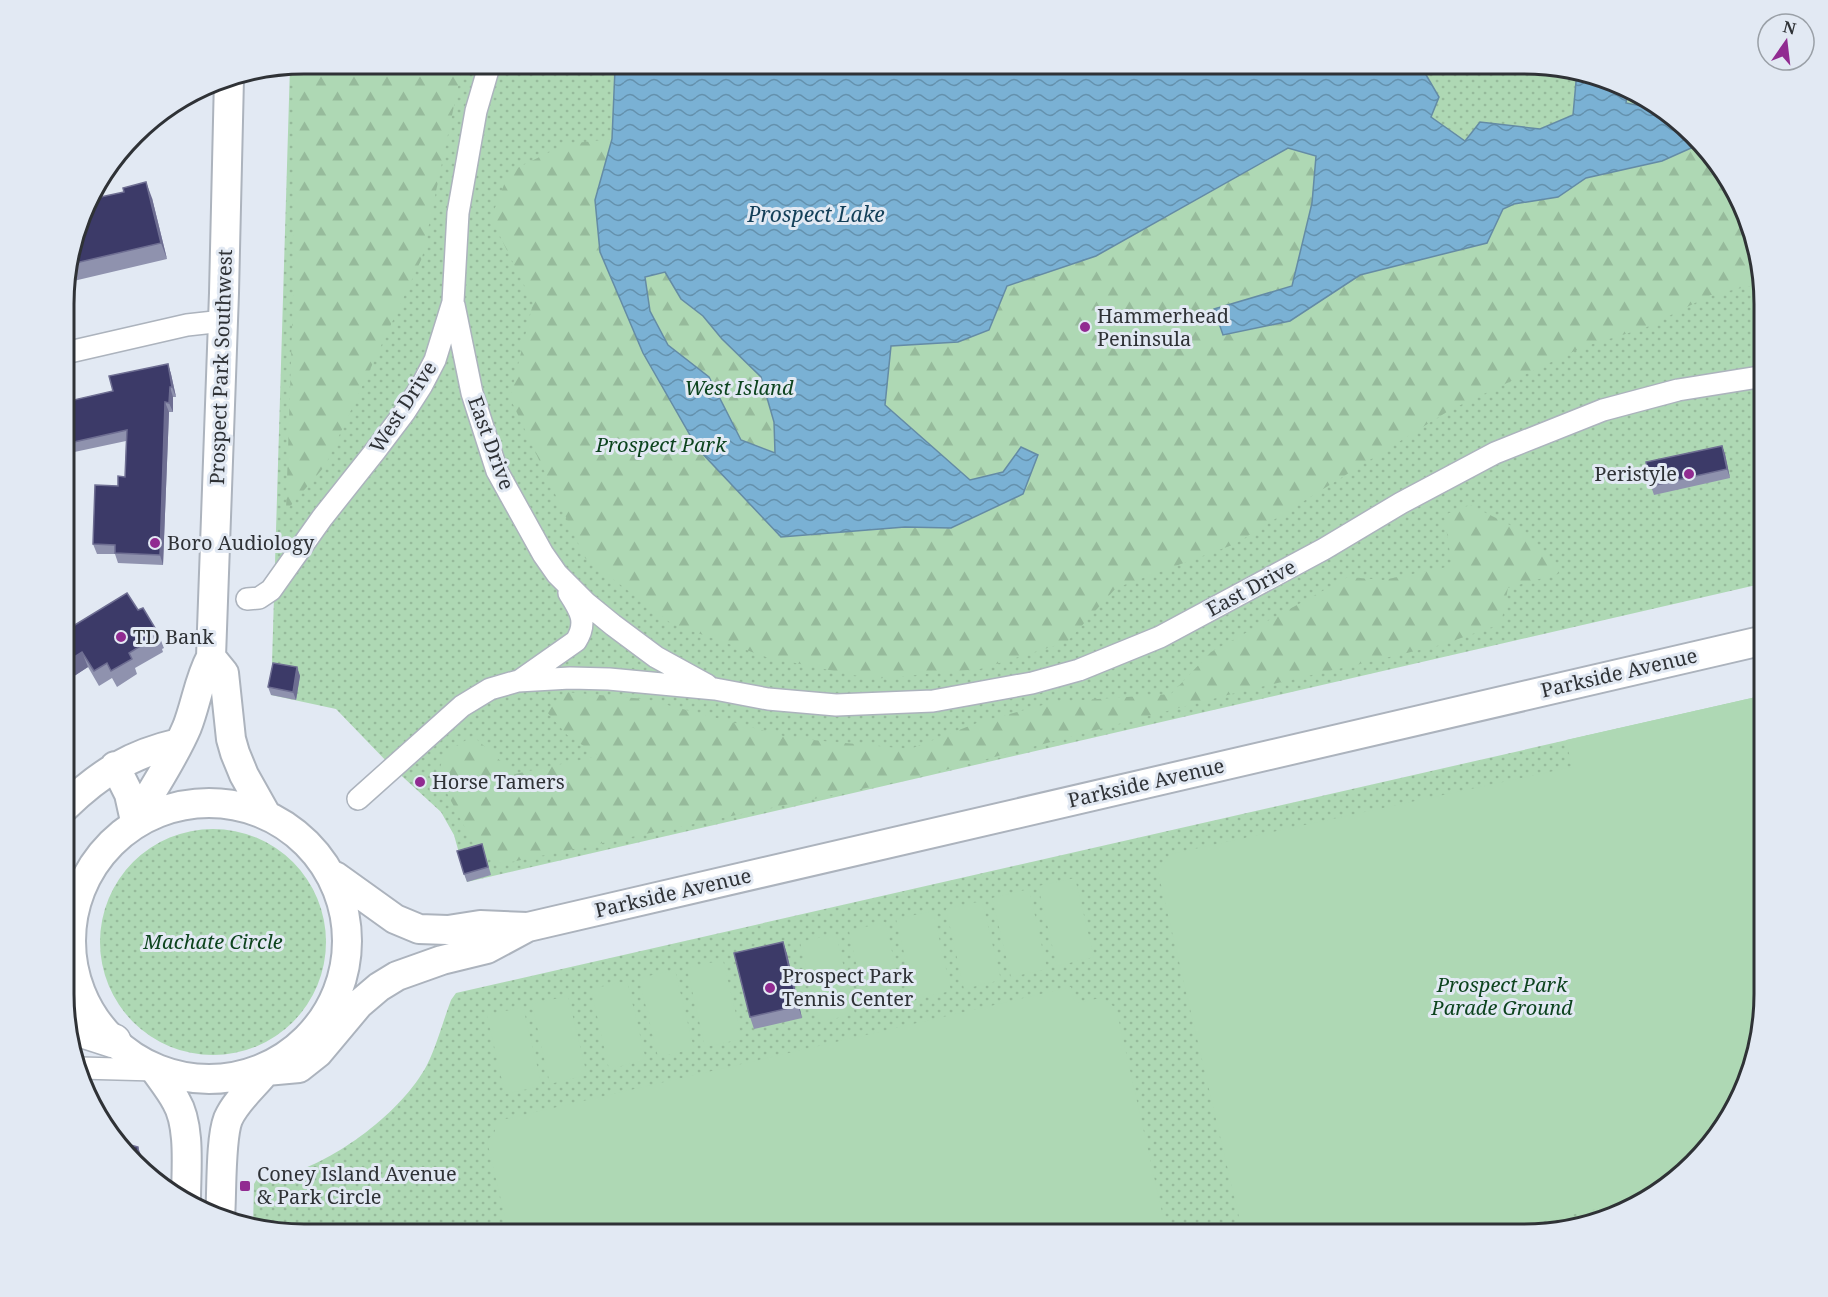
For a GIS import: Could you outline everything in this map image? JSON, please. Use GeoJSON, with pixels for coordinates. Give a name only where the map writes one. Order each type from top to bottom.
{"type":"FeatureCollection","features":[{"type":"Feature","properties":{"kind":"highway"},"geometry":{"type":"LineString","coordinates":[[76,1030],[114,1041]]}},
{"type":"Feature","properties":{"kind":"main road","name":"Prospect Park Southwest"},"geometry":{"type":"LineString","coordinates":[[135,821],[179,743],[193,711],[202,673],[211,657],[229,86]]}},
{"type":"Feature","properties":{"kind":"main road","name":"Parkside Avenue"},"geometry":{"type":"LineString","coordinates":[[335,876],[395,919],[419,928],[448,930],[480,926],[528,927],[1754,642]]}},
{"type":"Feature","properties":{"kind":"main road"},"geometry":{"type":"LineString","coordinates":[[211,657],[224,673],[231,739],[235,753],[244,775],[267,816]]}},
{"type":"Feature","properties":{"kind":"main road"},"geometry":{"type":"LineString","coordinates":[[74,798],[114,766],[152,749],[179,743]]}},
{"type":"Feature","properties":{"kind":"main road"},"geometry":{"type":"LineString","coordinates":[[114,766],[129,794],[135,821]]}},
{"type":"Feature","properties":{"kind":"main road"},"geometry":{"type":"LineString","coordinates":[[74,877],[109,841],[135,821],[171,809],[205,804],[246,808],[287,826],[305,841],[335,876],[345,914],[347,936],[337,985],[326,1009],[288,1057],[266,1071],[227,1121],[221,1208]]}},
{"type":"Feature","properties":{"kind":"main road"},"geometry":{"type":"LineString","coordinates":[[74,916],[76,905],[100,852]]}},
{"type":"Feature","properties":{"kind":"main road","name":"Parkside Avenue"},"geometry":{"type":"LineString","coordinates":[[155,1070],[179,1077],[203,1079],[228,1078],[298,1068],[318,1053],[359,1004],[379,987],[397,976],[442,960],[487,949],[528,927]]}},
{"type":"Feature","properties":{"kind":"main road"},"geometry":{"type":"LineString","coordinates":[[74,966],[91,1010],[114,1041],[155,1070],[177,1103],[183,1117],[186,1145],[186,1192]]}},
{"type":"Feature","properties":{"kind":"street","name":"West Drive"},"geometry":{"type":"LineString","coordinates":[[248,600],[259,598],[272,590],[322,518],[404,413],[435,360],[453,302],[458,213],[476,111],[487,74]]}},
{"type":"Feature","properties":{"kind":"street","name":"East Drive"},"geometry":{"type":"LineString","coordinates":[[453,302],[472,393],[497,471],[543,554],[582,617],[581,632],[576,641],[518,681]]}},
{"type":"Feature","properties":{"kind":"street"},"geometry":{"type":"LineString","coordinates":[[74,351],[187,325],[223,321]]}},
{"type":"Feature","properties":{"kind":"street","name":"East Drive"},"geometry":{"type":"LineString","coordinates":[[358,799],[462,706],[490,689],[518,681],[570,678],[609,679],[714,689],[768,699],[825,704],[900,703],[933,701],[1032,683],[1079,670],[1160,637],[1324,549],[1401,503],[1495,453],[1603,410],[1678,390],[1754,378]]}},
{"type":"Feature","properties":{"kind":"street","name":"East Drive"},"geometry":{"type":"LineString","coordinates":[[557,574],[586,603],[656,657],[714,689]]}},
{"type":"Feature","properties":{"kind":"street"},"geometry":{"type":"LineString","coordinates":[[86,1068],[155,1070]]}},
{"type":"Feature","properties":{"kind":"green space","name":"Prospect Park"},"geometry":{"type":"Polygon","coordinates":[[[290,74],[1555,75],[1584,81],[1613,91],[1640,104],[1665,121],[1687,141],[1716,176],[1737,215],[1747,244],[1754,288],[1754,586],[467,882],[454,835],[441,812],[392,767],[336,709],[271,695],[276,671],[272,663],[290,74]]]}},
{"type":"Feature","properties":{"kind":"green space"},"geometry":{"type":"Polygon","coordinates":[[[294,74],[461,74],[422,258],[325,466],[286,511],[293,300],[294,74]]]}},
{"type":"Feature","properties":{"kind":"green space"},"geometry":{"type":"Polygon","coordinates":[[[612,139],[595,200],[600,252],[643,353],[698,449],[905,527],[951,528],[1023,494],[1038,456],[1021,447],[1003,472],[970,480],[884,405],[891,346],[958,342],[1007,286],[1096,256],[1288,148],[1316,156],[1312,203],[1292,286],[1214,309],[1223,334],[1290,321],[1360,275],[1487,243],[1503,209],[1514,203],[1558,197],[1586,178],[1662,161],[1693,147],[1716,176],[1737,215],[1747,244],[1754,285],[1711,295],[1645,328],[1583,347],[1450,410],[1235,544],[1116,588],[1067,642],[980,669],[873,679],[766,657],[672,624],[585,558],[510,398],[533,303],[491,218],[509,172],[566,144],[612,139]]]}},
{"type":"Feature","properties":{"kind":"green space","name":"West Island"},"geometry":{"type":"Polygon","coordinates":[[[665,272],[681,299],[703,316],[722,339],[761,377],[774,422],[776,454],[741,440],[709,377],[668,345],[650,311],[645,277],[665,272]]]}},
{"type":"Feature","properties":{"kind":"green space"},"geometry":{"type":"Polygon","coordinates":[[[1470,505],[1524,532],[1560,573],[1508,588],[1501,624],[1441,645],[1239,692],[919,777],[502,864],[473,843],[438,776],[444,753],[473,736],[515,774],[599,756],[567,735],[547,712],[565,692],[645,699],[791,738],[910,749],[977,723],[1054,702],[1171,694],[1211,652],[1348,577],[1383,580],[1452,566],[1444,515],[1470,505]]]}},
{"type":"Feature","properties":{"kind":"green space"},"geometry":{"type":"Polygon","coordinates":[[[1754,697],[1753,1024],[1747,1053],[1737,1082],[1716,1121],[1687,1156],[1665,1176],[1640,1193],[1616,1205],[1534,1223],[1241,1224],[1158,872],[1171,854],[1572,767],[1566,740],[1754,697]]]}},
{"type":"Feature","properties":{"kind":"green space","name":"Prospect Park Parade Ground"},"geometry":{"type":"Polygon","coordinates":[[[1754,698],[1754,1009],[1747,1053],[1737,1082],[1724,1108],[1707,1134],[1687,1156],[1665,1176],[1640,1193],[1584,1216],[1555,1222],[1524,1224],[304,1224],[253,1218],[254,1184],[257,1179],[285,1175],[325,1159],[366,1132],[401,1100],[416,1083],[427,1065],[451,1000],[456,993],[1754,698]]]}},
{"type":"Feature","properties":{"kind":"green space","name":"Machate Circle"},"geometry":{"type":"Polygon","coordinates":[[[213,829],[235,831],[266,842],[293,862],[313,889],[324,920],[326,942],[324,964],[313,995],[293,1022],[266,1042],[235,1053],[213,1055],[191,1053],[160,1042],[133,1022],[113,995],[102,964],[100,942],[102,920],[113,889],[133,862],[160,842],[191,831],[213,829]]]}},
{"type":"Feature","properties":{"kind":"green space"},"geometry":{"type":"Polygon","coordinates":[[[1075,878],[1094,957],[1057,966],[1038,886],[1075,878]]]}},
{"type":"Feature","properties":{"kind":"green space"},"geometry":{"type":"Polygon","coordinates":[[[1029,889],[1047,969],[1011,977],[992,898],[1029,889]]]}},
{"type":"Feature","properties":{"kind":"green space"},"geometry":{"type":"Polygon","coordinates":[[[982,901],[1001,980],[964,989],[946,909],[982,901]]]}},
{"type":"Feature","properties":{"kind":"green space"},"geometry":{"type":"Polygon","coordinates":[[[933,911],[951,991],[915,999],[896,919],[933,911]]]}},
{"type":"Feature","properties":{"kind":"green space"},"geometry":{"type":"Polygon","coordinates":[[[885,922],[904,1002],[867,1010],[849,931],[885,922]]]}},
{"type":"Feature","properties":{"kind":"green space"},"geometry":{"type":"Polygon","coordinates":[[[836,934],[855,1014],[819,1022],[800,942],[836,934]]]}},
{"type":"Feature","properties":{"kind":"green space"},"geometry":{"type":"Polygon","coordinates":[[[723,960],[742,1039],[705,1047],[687,968],[723,960]]]}},
{"type":"Feature","properties":{"kind":"green space"},"geometry":{"type":"Polygon","coordinates":[[[675,970],[694,1049],[658,1057],[639,978],[675,970]]]}},
{"type":"Feature","properties":{"kind":"green space"},"geometry":{"type":"Polygon","coordinates":[[[627,981],[646,1060],[609,1069],[591,989],[627,981]]]}},
{"type":"Feature","properties":{"kind":"green space"},"geometry":{"type":"Polygon","coordinates":[[[1071,987],[1075,1003],[1101,998],[1116,1008],[1165,1224],[507,1224],[487,1141],[495,1131],[493,1122],[1071,987]]]}},
{"type":"Feature","properties":{"kind":"green space"},"geometry":{"type":"Polygon","coordinates":[[[568,996],[587,1075],[550,1084],[532,1004],[568,996]]]}},
{"type":"Feature","properties":{"kind":"green space"},"geometry":{"type":"Polygon","coordinates":[[[523,1007],[542,1086],[505,1094],[487,1015],[523,1007]]]}},
{"type":"Feature","properties":{"kind":"water","name":"Prospect Lake"},"geometry":{"type":"Polygon","coordinates":[[[615,74],[1426,74],[1439,97],[1431,117],[1465,141],[1480,122],[1540,129],[1573,115],[1576,79],[1626,97],[1626,103],[1644,107],[1665,121],[1693,147],[1662,161],[1586,178],[1558,197],[1514,204],[1503,209],[1487,243],[1360,275],[1290,321],[1223,335],[1214,309],[1292,286],[1312,203],[1316,156],[1288,148],[1096,256],[1007,286],[989,330],[958,342],[891,346],[885,405],[970,480],[1003,472],[1021,447],[1038,455],[1023,494],[951,528],[905,527],[781,537],[698,449],[643,353],[600,252],[595,200],[612,139],[615,74]],[[665,272],[645,277],[650,311],[668,345],[709,377],[741,440],[775,453],[774,422],[761,377],[722,339],[703,316],[681,299],[665,272]]]}},
{"type":"Feature","properties":{"kind":"building"},"geometry":{"type":"Polygon","coordinates":[[[146,182],[161,243],[77,263],[81,244],[99,197],[124,192],[123,188],[146,182]]]}},
{"type":"Feature","properties":{"kind":"building"},"geometry":{"type":"Polygon","coordinates":[[[168,364],[172,387],[170,387],[169,403],[165,402],[160,555],[115,553],[115,545],[93,544],[95,485],[118,486],[118,476],[125,477],[127,430],[74,442],[74,400],[113,391],[109,376],[168,364]]]}},
{"type":"Feature","properties":{"kind":"building","name":"Peristyle"},"geometry":{"type":"Polygon","coordinates":[[[1722,446],[1727,469],[1651,486],[1646,462],[1722,446]]]}},
{"type":"Feature","properties":{"kind":"building","name":"TD Bank"},"geometry":{"type":"Polygon","coordinates":[[[127,593],[138,610],[143,608],[158,633],[157,636],[129,653],[132,659],[111,671],[107,663],[94,671],[82,652],[74,657],[74,625],[127,593]]]}},
{"type":"Feature","properties":{"kind":"building"},"geometry":{"type":"Polygon","coordinates":[[[273,663],[297,667],[293,692],[268,687],[273,663]]]}},
{"type":"Feature","properties":{"kind":"building"},"geometry":{"type":"Polygon","coordinates":[[[482,844],[488,867],[464,874],[457,851],[482,844]]]}},
{"type":"Feature","properties":{"kind":"building","name":"Prospect Park Tennis Center"},"geometry":{"type":"Polygon","coordinates":[[[783,942],[798,1006],[750,1017],[734,953],[783,942]]]}},
{"type":"Feature","properties":{"kind":"place","name":"Hammerhead Peninsula"},"geometry":{"type":"Point","coordinates":[1085,327]}},
{"type":"Feature","properties":{"kind":"place","name":"Peristyle"},"geometry":{"type":"Point","coordinates":[1689,474]}},
{"type":"Feature","properties":{"kind":"place","name":"Boro Audiology"},"geometry":{"type":"Point","coordinates":[155,543]}},
{"type":"Feature","properties":{"kind":"place","name":"TD Bank"},"geometry":{"type":"Point","coordinates":[121,637]}},
{"type":"Feature","properties":{"kind":"place","name":"Horse Tamers"},"geometry":{"type":"Point","coordinates":[420,782]}},
{"type":"Feature","properties":{"kind":"place","name":"Prospect Park Tennis Center"},"geometry":{"type":"Point","coordinates":[770,988]}},
{"type":"Feature","properties":{"kind":"place","name":"Coney Island Avenue & Park Circle"},"geometry":{"type":"Point","coordinates":[245,1186]}}]}
